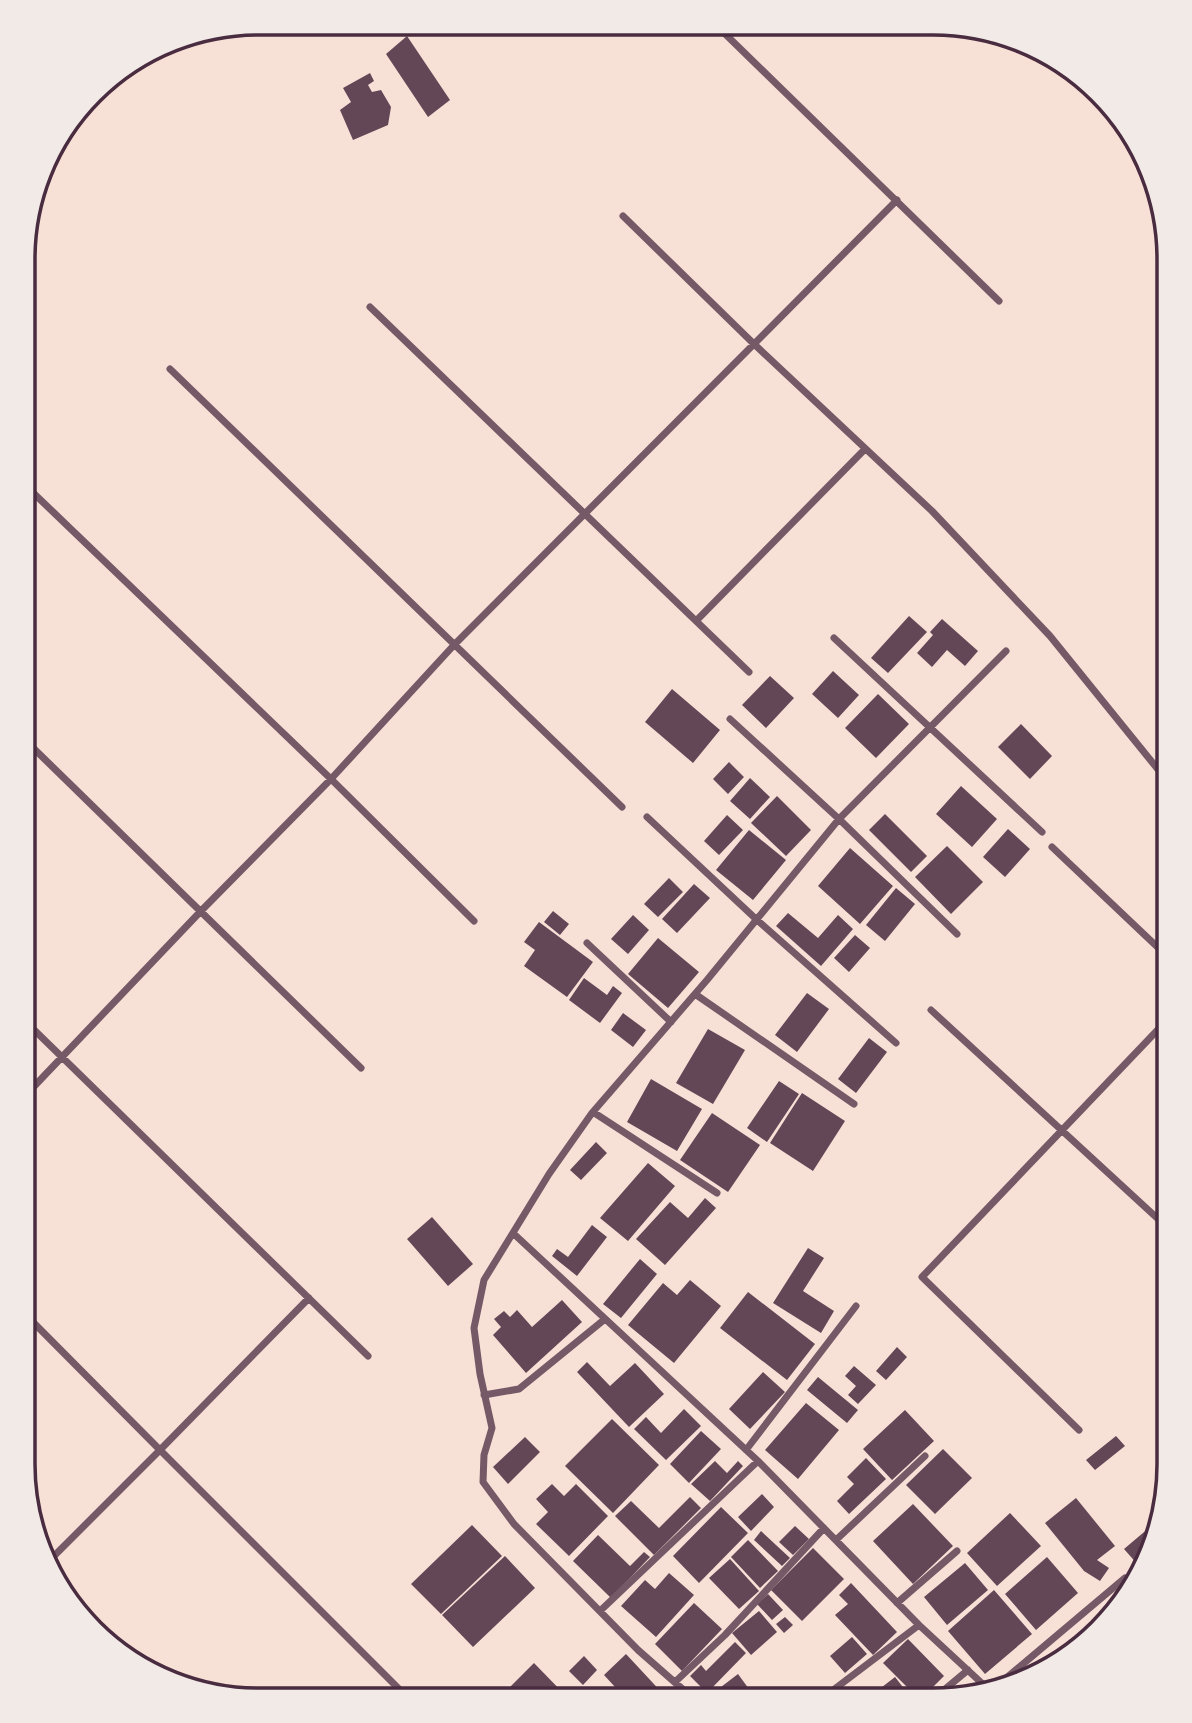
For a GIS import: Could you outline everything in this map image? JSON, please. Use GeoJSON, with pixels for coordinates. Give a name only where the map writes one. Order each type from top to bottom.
{"type":"FeatureCollection","features":[{"type":"Feature","properties":{"kind":"street"},"geometry":{"type":"LineString","coordinates":[[726,35],[999,301]]}},
{"type":"Feature","properties":{"kind":"street"},"geometry":{"type":"LineString","coordinates":[[35,1085],[331,779],[454,645],[897,200]]}},
{"type":"Feature","properties":{"kind":"street"},"geometry":{"type":"LineString","coordinates":[[623,216],[754,344],[932,510],[1050,636],[1157,768]]}},
{"type":"Feature","properties":{"kind":"street"},"geometry":{"type":"LineString","coordinates":[[370,307],[749,672]]}},
{"type":"Feature","properties":{"kind":"street"},"geometry":{"type":"LineString","coordinates":[[170,369],[622,807]]}},
{"type":"Feature","properties":{"kind":"street"},"geometry":{"type":"LineString","coordinates":[[696,621],[865,449]]}},
{"type":"Feature","properties":{"kind":"street"},"geometry":{"type":"LineString","coordinates":[[35,495],[331,779],[474,921]]}},
{"type":"Feature","properties":{"kind":"street"},"geometry":{"type":"LineString","coordinates":[[834,638],[1042,832]]}},
{"type":"Feature","properties":{"kind":"street"},"geometry":{"type":"LineString","coordinates":[[682,1688],[638,1650],[514,1524],[483,1482],[484,1455],[492,1428],[474,1328],[484,1280],[549,1174],[593,1112],[757,920],[839,818],[1006,651]]}},
{"type":"Feature","properties":{"kind":"street"},"geometry":{"type":"LineString","coordinates":[[730,719],[839,818],[957,934]]}},
{"type":"Feature","properties":{"kind":"street"},"geometry":{"type":"LineString","coordinates":[[35,750],[361,1068]]}},
{"type":"Feature","properties":{"kind":"street"},"geometry":{"type":"LineString","coordinates":[[647,817],[757,920],[896,1043]]}},
{"type":"Feature","properties":{"kind":"street"},"geometry":{"type":"LineString","coordinates":[[1052,847],[1157,947]]}},
{"type":"Feature","properties":{"kind":"street"},"geometry":{"type":"LineString","coordinates":[[587,943],[671,1022]]}},
{"type":"Feature","properties":{"kind":"street"},"geometry":{"type":"LineString","coordinates":[[695,994],[854,1104]]}},
{"type":"Feature","properties":{"kind":"street"},"geometry":{"type":"LineString","coordinates":[[931,1010],[1157,1218]]}},
{"type":"Feature","properties":{"kind":"street"},"geometry":{"type":"LineString","coordinates":[[1079,1430],[922,1277],[1157,1030]]}},
{"type":"Feature","properties":{"kind":"street"},"geometry":{"type":"LineString","coordinates":[[35,1031],[368,1356]]}},
{"type":"Feature","properties":{"kind":"street"},"geometry":{"type":"LineString","coordinates":[[593,1112],[717,1193]]}},
{"type":"Feature","properties":{"kind":"street"},"geometry":{"type":"LineString","coordinates":[[514,1234],[758,1461],[919,1625],[981,1682]]}},
{"type":"Feature","properties":{"kind":"street"},"geometry":{"type":"LineString","coordinates":[[55,1555],[309,1298]]}},
{"type":"Feature","properties":{"kind":"street"},"geometry":{"type":"LineString","coordinates":[[746,1450],[856,1306]]}},
{"type":"Feature","properties":{"kind":"street"},"geometry":{"type":"LineString","coordinates":[[484,1395],[519,1389],[605,1319]]}},
{"type":"Feature","properties":{"kind":"street"},"geometry":{"type":"LineString","coordinates":[[35,1324],[398,1688]]}},
{"type":"Feature","properties":{"kind":"street"},"geometry":{"type":"LineString","coordinates":[[836,1540],[925,1456]]}},
{"type":"Feature","properties":{"kind":"street"},"geometry":{"type":"LineString","coordinates":[[600,1611],[758,1461]]}},
{"type":"Feature","properties":{"kind":"street"},"geometry":{"type":"LineString","coordinates":[[675,1682],[725,1635],[824,1528]]}},
{"type":"Feature","properties":{"kind":"street"},"geometry":{"type":"LineString","coordinates":[[897,1603],[957,1551]]}},
{"type":"Feature","properties":{"kind":"street"},"geometry":{"type":"LineString","coordinates":[[1012,1673],[1125,1578]]}},
{"type":"Feature","properties":{"kind":"street"},"geometry":{"type":"LineString","coordinates":[[836,1688],[919,1625]]}},
{"type":"Feature","properties":{"kind":"street"},"geometry":{"type":"LineString","coordinates":[[948,1687],[968,1670]]}},
{"type":"Feature","properties":{"kind":"building"},"geometry":{"type":"Polygon","coordinates":[[[407,36],[450,100],[428,117],[386,54],[407,36]]]}},
{"type":"Feature","properties":{"kind":"building"},"geometry":{"type":"Polygon","coordinates":[[[370,73],[374,81],[368,85],[372,92],[381,90],[391,107],[388,125],[353,140],[340,110],[351,102],[343,88],[370,73]]]}},
{"type":"Feature","properties":{"kind":"building"},"geometry":{"type":"Polygon","coordinates":[[[909,616],[927,632],[888,673],[871,658],[909,616]]]}},
{"type":"Feature","properties":{"kind":"building"},"geometry":{"type":"Polygon","coordinates":[[[942,619],[978,651],[965,666],[947,650],[932,667],[917,653],[933,635],[930,632],[942,619]]]}},
{"type":"Feature","properties":{"kind":"building"},"geometry":{"type":"Polygon","coordinates":[[[833,671],[859,695],[838,718],[812,694],[833,671]]]}},
{"type":"Feature","properties":{"kind":"building"},"geometry":{"type":"Polygon","coordinates":[[[770,676],[794,698],[766,728],[742,705],[770,676]]]}},
{"type":"Feature","properties":{"kind":"building"},"geometry":{"type":"Polygon","coordinates":[[[672,689],[720,730],[693,763],[645,722],[672,689]]]}},
{"type":"Feature","properties":{"kind":"building"},"geometry":{"type":"Polygon","coordinates":[[[878,694],[909,724],[876,758],[845,728],[878,694]]]}},
{"type":"Feature","properties":{"kind":"building"},"geometry":{"type":"Polygon","coordinates":[[[1021,724],[1052,756],[1030,779],[998,747],[1021,724]]]}},
{"type":"Feature","properties":{"kind":"building"},"geometry":{"type":"Polygon","coordinates":[[[729,762],[744,777],[728,794],[713,779],[729,762]]]}},
{"type":"Feature","properties":{"kind":"building"},"geometry":{"type":"Polygon","coordinates":[[[750,778],[770,797],[750,819],[730,801],[750,778]]]}},
{"type":"Feature","properties":{"kind":"building"},"geometry":{"type":"Polygon","coordinates":[[[961,786],[997,819],[972,847],[936,814],[961,786]]]}},
{"type":"Feature","properties":{"kind":"building"},"geometry":{"type":"Polygon","coordinates":[[[777,796],[811,830],[786,856],[751,823],[777,796]]]}},
{"type":"Feature","properties":{"kind":"building"},"geometry":{"type":"Polygon","coordinates":[[[885,814],[927,856],[911,872],[869,830],[885,814]]]}},
{"type":"Feature","properties":{"kind":"building"},"geometry":{"type":"Polygon","coordinates":[[[727,815],[743,830],[719,855],[704,841],[727,815]]]}},
{"type":"Feature","properties":{"kind":"building"},"geometry":{"type":"Polygon","coordinates":[[[1008,829],[1030,849],[1005,877],[983,857],[1008,829]]]}},
{"type":"Feature","properties":{"kind":"building"},"geometry":{"type":"Polygon","coordinates":[[[749,830],[786,860],[753,900],[716,870],[749,830]]]}},
{"type":"Feature","properties":{"kind":"building"},"geometry":{"type":"Polygon","coordinates":[[[947,846],[983,882],[951,914],[915,877],[947,846]]]}},
{"type":"Feature","properties":{"kind":"building"},"geometry":{"type":"Polygon","coordinates":[[[850,848],[893,886],[860,924],[818,886],[850,848]]]}},
{"type":"Feature","properties":{"kind":"building"},"geometry":{"type":"Polygon","coordinates":[[[669,878],[683,892],[658,917],[644,904],[669,878]]]}},
{"type":"Feature","properties":{"kind":"building"},"geometry":{"type":"Polygon","coordinates":[[[694,884],[710,898],[677,933],[662,919],[694,884]]]}},
{"type":"Feature","properties":{"kind":"building"},"geometry":{"type":"Polygon","coordinates":[[[896,888],[915,904],[885,941],[866,925],[896,888]]]}},
{"type":"Feature","properties":{"kind":"building"},"geometry":{"type":"Polygon","coordinates":[[[553,911],[569,924],[560,935],[544,922],[553,911]]]}},
{"type":"Feature","properties":{"kind":"building"},"geometry":{"type":"Polygon","coordinates":[[[788,913],[818,938],[838,915],[853,929],[821,966],[776,926],[788,913]]]}},
{"type":"Feature","properties":{"kind":"building"},"geometry":{"type":"Polygon","coordinates":[[[633,915],[649,930],[628,954],[611,939],[633,915]]]}},
{"type":"Feature","properties":{"kind":"building"},"geometry":{"type":"Polygon","coordinates":[[[539,922],[593,962],[567,997],[524,966],[535,950],[524,942],[539,922]]]}},
{"type":"Feature","properties":{"kind":"building"},"geometry":{"type":"Polygon","coordinates":[[[855,935],[870,948],[849,972],[834,958],[855,935]]]}},
{"type":"Feature","properties":{"kind":"building"},"geometry":{"type":"Polygon","coordinates":[[[658,938],[699,972],[668,1008],[628,974],[658,938]]]}},
{"type":"Feature","properties":{"kind":"building"},"geometry":{"type":"Polygon","coordinates":[[[584,978],[607,995],[613,986],[622,993],[600,1023],[569,1000],[584,978]]]}},
{"type":"Feature","properties":{"kind":"building"},"geometry":{"type":"Polygon","coordinates":[[[807,993],[829,1009],[797,1052],[775,1035],[807,993]]]}},
{"type":"Feature","properties":{"kind":"building"},"geometry":{"type":"Polygon","coordinates":[[[623,1013],[646,1030],[633,1047],[611,1030],[623,1013]]]}},
{"type":"Feature","properties":{"kind":"building"},"geometry":{"type":"Polygon","coordinates":[[[708,1029],[745,1050],[713,1104],[676,1083],[708,1029]]]}},
{"type":"Feature","properties":{"kind":"building"},"geometry":{"type":"Polygon","coordinates":[[[869,1038],[887,1052],[856,1093],[838,1079],[869,1038]]]}},
{"type":"Feature","properties":{"kind":"building"},"geometry":{"type":"Polygon","coordinates":[[[651,1079],[702,1109],[677,1151],[627,1122],[651,1079]]]}},
{"type":"Feature","properties":{"kind":"building"},"geometry":{"type":"Polygon","coordinates":[[[779,1081],[799,1094],[767,1142],[747,1128],[779,1081]]]}},
{"type":"Feature","properties":{"kind":"building"},"geometry":{"type":"Polygon","coordinates":[[[802,1093],[845,1121],[813,1171],[770,1143],[802,1093]]]}},
{"type":"Feature","properties":{"kind":"building"},"geometry":{"type":"Polygon","coordinates":[[[712,1113],[760,1145],[728,1192],[680,1160],[712,1113]]]}},
{"type":"Feature","properties":{"kind":"building"},"geometry":{"type":"Polygon","coordinates":[[[596,1142],[607,1153],[581,1180],[570,1170],[596,1142]]]}},
{"type":"Feature","properties":{"kind":"building"},"geometry":{"type":"Polygon","coordinates":[[[648,1163],[675,1186],[628,1241],[600,1218],[648,1163]]]}},
{"type":"Feature","properties":{"kind":"building"},"geometry":{"type":"Polygon","coordinates":[[[705,1198],[716,1208],[665,1265],[636,1239],[670,1202],[688,1218],[705,1198]]]}},
{"type":"Feature","properties":{"kind":"building"},"geometry":{"type":"Polygon","coordinates":[[[432,1217],[473,1264],[448,1286],[407,1239],[432,1217]]]}},
{"type":"Feature","properties":{"kind":"building"},"geometry":{"type":"Polygon","coordinates":[[[592,1225],[607,1237],[577,1276],[552,1256],[557,1249],[568,1257],[592,1225]]]}},
{"type":"Feature","properties":{"kind":"building"},"geometry":{"type":"Polygon","coordinates":[[[808,1248],[824,1258],[803,1291],[834,1311],[821,1333],[773,1303],[808,1248]]]}},
{"type":"Feature","properties":{"kind":"building"},"geometry":{"type":"Polygon","coordinates":[[[640,1259],[657,1274],[621,1318],[603,1304],[640,1259]]]}},
{"type":"Feature","properties":{"kind":"building"},"geometry":{"type":"Polygon","coordinates":[[[690,1280],[721,1306],[674,1363],[628,1325],[663,1283],[677,1295],[690,1280]]]}},
{"type":"Feature","properties":{"kind":"building"},"geometry":{"type":"Polygon","coordinates":[[[748,1292],[815,1344],[787,1380],[720,1328],[748,1292]]]}},
{"type":"Feature","properties":{"kind":"building"},"geometry":{"type":"Polygon","coordinates":[[[562,1300],[582,1322],[526,1373],[493,1335],[501,1327],[494,1319],[504,1311],[510,1317],[517,1310],[532,1327],[562,1300]]]}},
{"type":"Feature","properties":{"kind":"building"},"geometry":{"type":"Polygon","coordinates":[[[897,1347],[907,1357],[886,1380],[876,1371],[897,1347]]]}},
{"type":"Feature","properties":{"kind":"building"},"geometry":{"type":"Polygon","coordinates":[[[587,1362],[610,1386],[635,1363],[664,1394],[629,1427],[577,1372],[587,1362]]]}},
{"type":"Feature","properties":{"kind":"building"},"geometry":{"type":"Polygon","coordinates":[[[854,1366],[876,1385],[858,1404],[848,1395],[856,1386],[845,1376],[854,1366]]]}},
{"type":"Feature","properties":{"kind":"building"},"geometry":{"type":"Polygon","coordinates":[[[763,1372],[785,1392],[750,1429],[729,1409],[763,1372]]]}},
{"type":"Feature","properties":{"kind":"building"},"geometry":{"type":"Polygon","coordinates":[[[818,1377],[858,1410],[847,1423],[807,1390],[818,1377]]]}},
{"type":"Feature","properties":{"kind":"building"},"geometry":{"type":"Polygon","coordinates":[[[806,1403],[839,1430],[798,1479],[765,1450],[806,1403]]]}},
{"type":"Feature","properties":{"kind":"building"},"geometry":{"type":"Polygon","coordinates":[[[684,1409],[701,1426],[666,1460],[634,1429],[646,1417],[661,1433],[684,1409]]]}},
{"type":"Feature","properties":{"kind":"building"},"geometry":{"type":"Polygon","coordinates":[[[905,1410],[934,1441],[892,1480],[863,1449],[905,1410]]]}},
{"type":"Feature","properties":{"kind":"building"},"geometry":{"type":"Polygon","coordinates":[[[612,1419],[659,1465],[613,1513],[565,1466],[612,1419]]]}},
{"type":"Feature","properties":{"kind":"building"},"geometry":{"type":"Polygon","coordinates":[[[701,1431],[721,1449],[689,1483],[670,1464],[701,1431]]]}},
{"type":"Feature","properties":{"kind":"building"},"geometry":{"type":"Polygon","coordinates":[[[1116,1436],[1125,1446],[1095,1470],[1086,1460],[1116,1436]]]}},
{"type":"Feature","properties":{"kind":"building"},"geometry":{"type":"Polygon","coordinates":[[[525,1437],[540,1452],[508,1484],[493,1467],[525,1437]]]}},
{"type":"Feature","properties":{"kind":"building"},"geometry":{"type":"Polygon","coordinates":[[[943,1449],[972,1478],[935,1514],[906,1485],[943,1449]]]}},
{"type":"Feature","properties":{"kind":"building"},"geometry":{"type":"Polygon","coordinates":[[[866,1458],[886,1479],[849,1514],[837,1501],[854,1484],[847,1477],[866,1458]]]}},
{"type":"Feature","properties":{"kind":"building"},"geometry":{"type":"Polygon","coordinates":[[[715,1461],[727,1473],[738,1461],[743,1466],[710,1501],[691,1484],[715,1461]]]}},
{"type":"Feature","properties":{"kind":"building"},"geometry":{"type":"Polygon","coordinates":[[[552,1484],[564,1496],[576,1484],[608,1516],[569,1556],[536,1524],[548,1512],[536,1499],[552,1484]]]}},
{"type":"Feature","properties":{"kind":"building"},"geometry":{"type":"Polygon","coordinates":[[[762,1494],[774,1507],[751,1531],[738,1517],[762,1494]]]}},
{"type":"Feature","properties":{"kind":"building"},"geometry":{"type":"Polygon","coordinates":[[[690,1497],[701,1508],[654,1555],[615,1516],[631,1501],[659,1528],[690,1497]]]}},
{"type":"Feature","properties":{"kind":"building"},"geometry":{"type":"Polygon","coordinates":[[[1076,1498],[1115,1546],[1097,1560],[1109,1568],[1100,1581],[1084,1571],[1045,1523],[1076,1498]]]}},
{"type":"Feature","properties":{"kind":"building"},"geometry":{"type":"Polygon","coordinates":[[[913,1504],[953,1546],[913,1584],[873,1541],[913,1504]]]}},
{"type":"Feature","properties":{"kind":"building"},"geometry":{"type":"Polygon","coordinates":[[[721,1507],[748,1533],[699,1583],[673,1556],[721,1507]]]}},
{"type":"Feature","properties":{"kind":"building"},"geometry":{"type":"Polygon","coordinates":[[[1010,1513],[1041,1546],[997,1586],[967,1553],[1010,1513]]]}},
{"type":"Feature","properties":{"kind":"building"},"geometry":{"type":"Polygon","coordinates":[[[472,1525],[502,1556],[441,1614],[411,1584],[472,1525]]]}},
{"type":"Feature","properties":{"kind":"building"},"geometry":{"type":"Polygon","coordinates":[[[795,1526],[809,1539],[793,1555],[779,1542],[795,1526]]]}},
{"type":"Feature","properties":{"kind":"building"},"geometry":{"type":"Polygon","coordinates":[[[1147,1530],[1135,1561],[1124,1549],[1147,1530]]]}},
{"type":"Feature","properties":{"kind":"building"},"geometry":{"type":"Polygon","coordinates":[[[761,1531],[790,1558],[782,1566],[754,1540],[761,1531]]]}},
{"type":"Feature","properties":{"kind":"building"},"geometry":{"type":"Polygon","coordinates":[[[598,1535],[630,1566],[644,1552],[650,1557],[611,1598],[573,1561],[598,1535]]]}},
{"type":"Feature","properties":{"kind":"building"},"geometry":{"type":"Polygon","coordinates":[[[748,1540],[778,1571],[760,1588],[731,1557],[748,1540]]]}},
{"type":"Feature","properties":{"kind":"building"},"geometry":{"type":"Polygon","coordinates":[[[813,1548],[844,1579],[802,1621],[771,1590],[813,1548]]]}},
{"type":"Feature","properties":{"kind":"building"},"geometry":{"type":"Polygon","coordinates":[[[505,1556],[535,1588],[473,1647],[442,1615],[505,1556]]]}},
{"type":"Feature","properties":{"kind":"building"},"geometry":{"type":"Polygon","coordinates":[[[1047,1557],[1078,1593],[1036,1630],[1005,1594],[1047,1557]]]}},
{"type":"Feature","properties":{"kind":"building"},"geometry":{"type":"Polygon","coordinates":[[[730,1559],[759,1591],[739,1609],[709,1578],[730,1559]]]}},
{"type":"Feature","properties":{"kind":"building"},"geometry":{"type":"Polygon","coordinates":[[[965,1563],[988,1590],[947,1625],[924,1597],[965,1563]]]}},
{"type":"Feature","properties":{"kind":"building"},"geometry":{"type":"Polygon","coordinates":[[[669,1573],[694,1595],[656,1637],[621,1606],[645,1580],[655,1589],[669,1573]]]}},
{"type":"Feature","properties":{"kind":"building"},"geometry":{"type":"Polygon","coordinates":[[[851,1583],[897,1632],[873,1655],[835,1615],[848,1604],[839,1595],[851,1583]]]}},
{"type":"Feature","properties":{"kind":"building"},"geometry":{"type":"Polygon","coordinates":[[[994,1590],[1032,1634],[985,1674],[948,1631],[994,1590]]]}},
{"type":"Feature","properties":{"kind":"building"},"geometry":{"type":"Polygon","coordinates":[[[768,1594],[783,1610],[772,1620],[757,1604],[768,1594]]]}},
{"type":"Feature","properties":{"kind":"building"},"geometry":{"type":"Polygon","coordinates":[[[694,1603],[722,1629],[682,1671],[655,1644],[694,1603]]]}},
{"type":"Feature","properties":{"kind":"building"},"geometry":{"type":"Polygon","coordinates":[[[759,1611],[777,1632],[751,1655],[732,1633],[759,1611]]]}},
{"type":"Feature","properties":{"kind":"building"},"geometry":{"type":"Polygon","coordinates":[[[785,1617],[793,1625],[784,1633],[776,1624],[785,1617]]]}},
{"type":"Feature","properties":{"kind":"building"},"geometry":{"type":"Polygon","coordinates":[[[852,1637],[867,1654],[845,1673],[830,1656],[852,1637]]]}},
{"type":"Feature","properties":{"kind":"building"},"geometry":{"type":"Polygon","coordinates":[[[908,1639],[944,1676],[932,1688],[908,1688],[883,1663],[908,1639]]]}},
{"type":"Feature","properties":{"kind":"building"},"geometry":{"type":"Polygon","coordinates":[[[735,1642],[746,1653],[712,1688],[702,1688],[690,1676],[701,1665],[706,1671],[735,1642]]]}},
{"type":"Feature","properties":{"kind":"building"},"geometry":{"type":"Polygon","coordinates":[[[626,1654],[658,1688],[616,1688],[604,1675],[626,1654]]]}},
{"type":"Feature","properties":{"kind":"building"},"geometry":{"type":"Polygon","coordinates":[[[584,1656],[597,1670],[583,1685],[569,1671],[584,1656]]]}},
{"type":"Feature","properties":{"kind":"building"},"geometry":{"type":"Polygon","coordinates":[[[534,1663],[558,1688],[509,1688],[534,1663]]]}},
{"type":"Feature","properties":{"kind":"building"},"geometry":{"type":"Polygon","coordinates":[[[738,1674],[748,1688],[722,1688],[738,1674]]]}},
{"type":"Feature","properties":{"kind":"building"},"geometry":{"type":"Polygon","coordinates":[[[895,1677],[904,1688],[881,1688],[895,1677]]]}}]}
